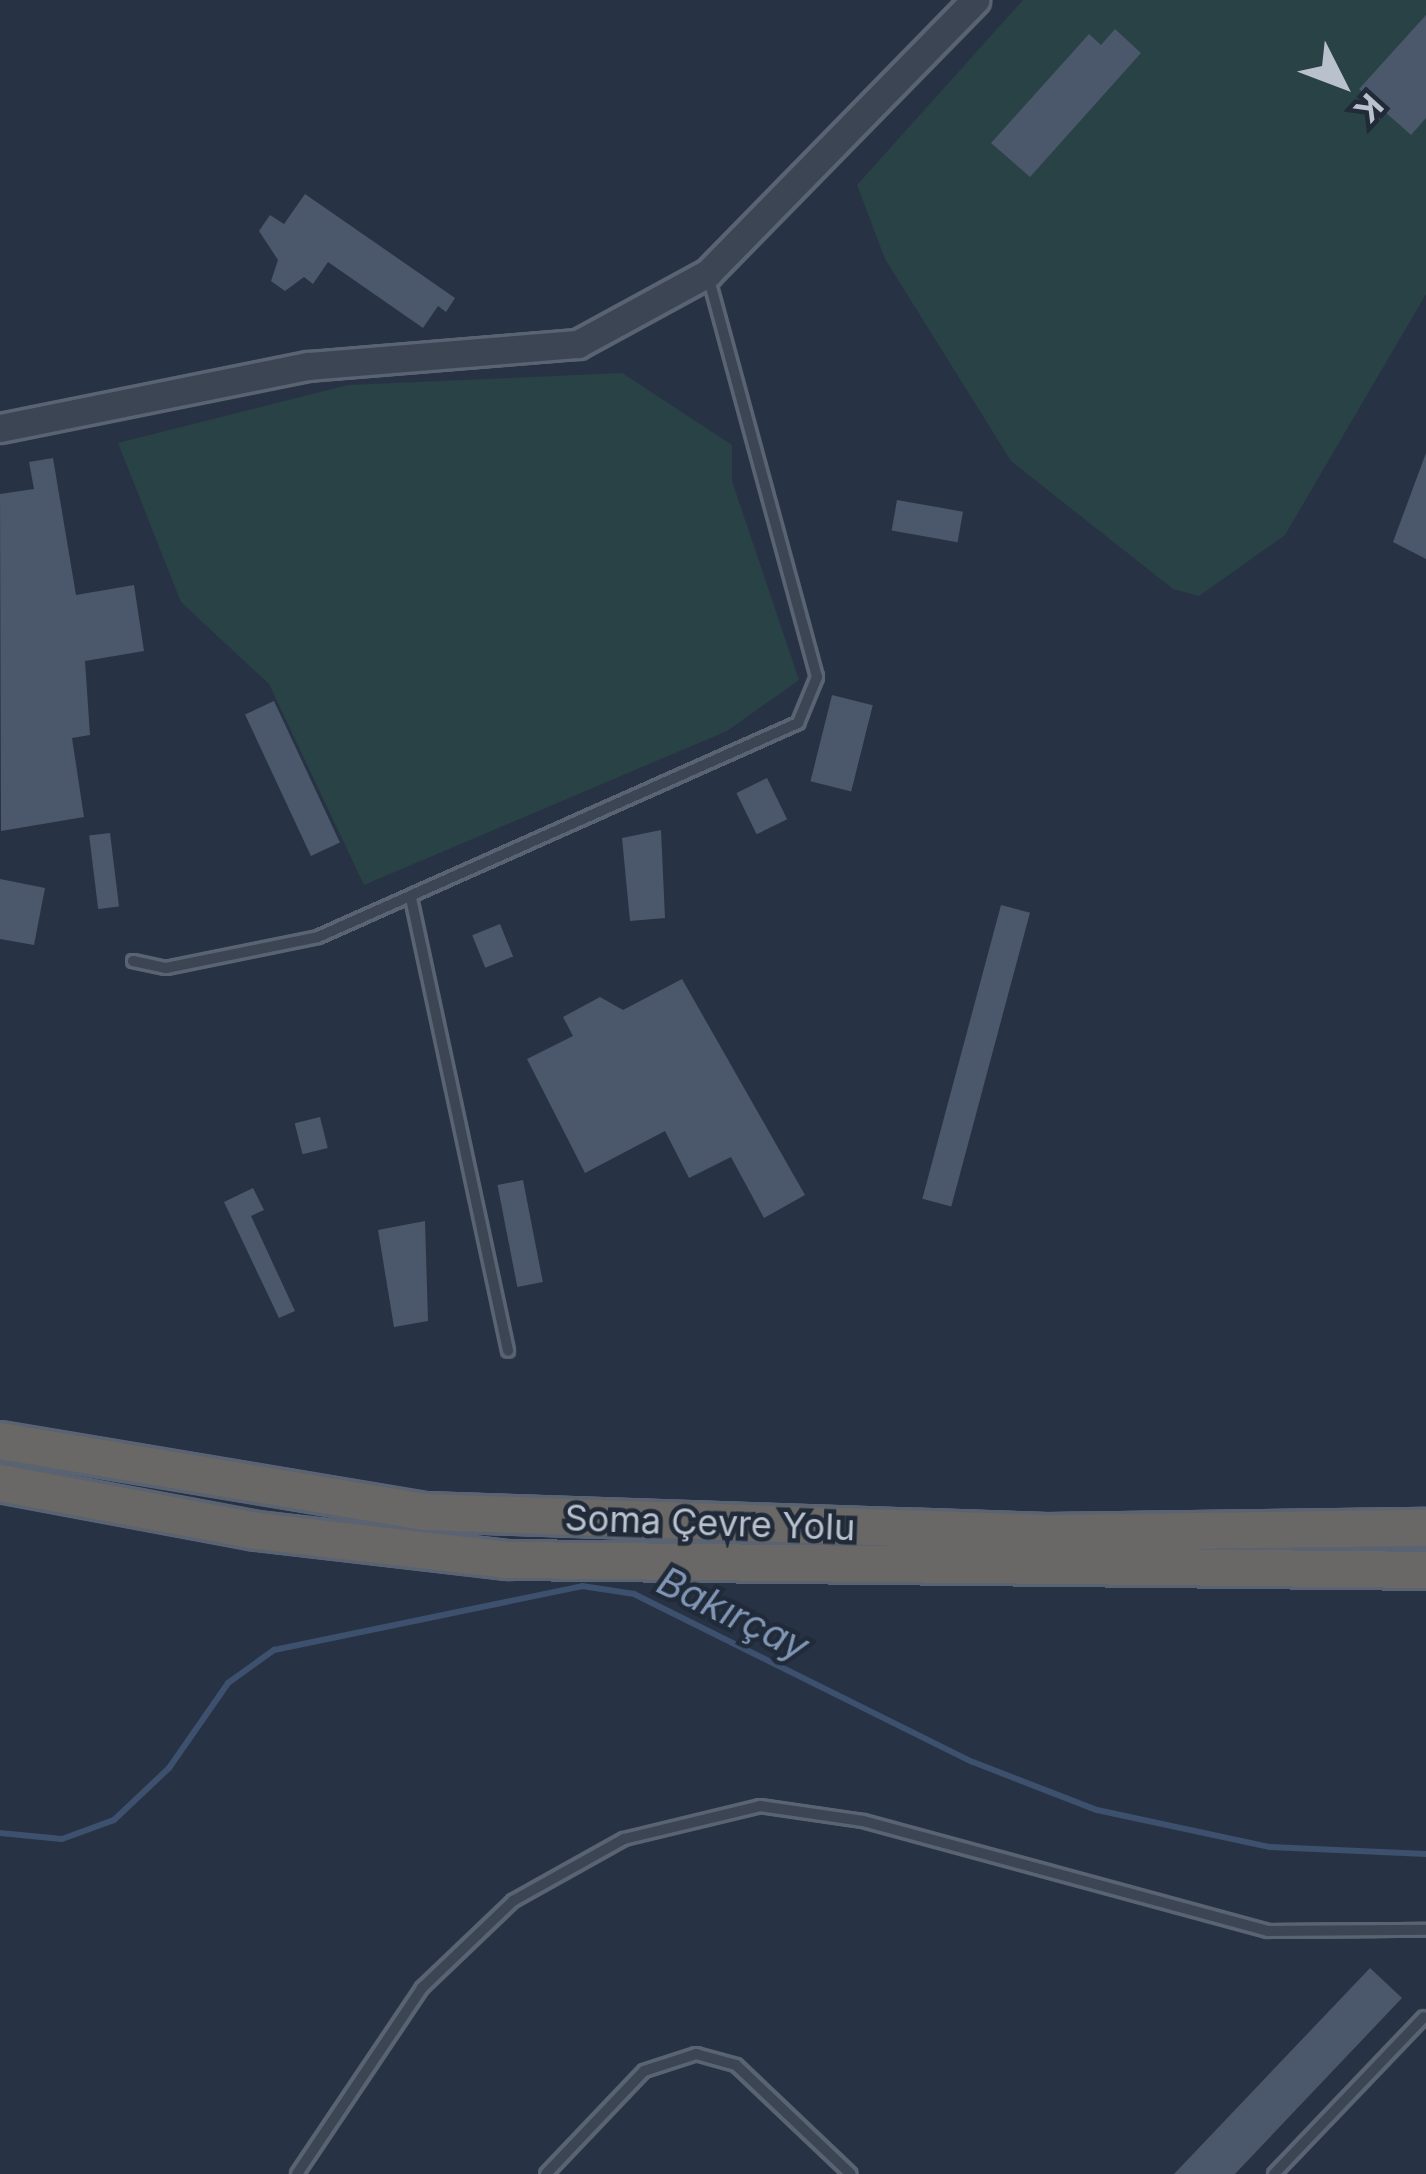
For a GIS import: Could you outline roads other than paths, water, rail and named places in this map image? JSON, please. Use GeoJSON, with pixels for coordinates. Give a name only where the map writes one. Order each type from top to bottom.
{"type":"FeatureCollection","features":[{"type":"Feature","properties":{"kind":"highway","name":"Soma Çevre Yolu"},"geometry":{"type":"LineString","coordinates":[[0,1442],[426,1512],[1047,1533],[1426,1528]]}},
{"type":"Feature","properties":{"kind":"highway","name":"Soma Çevre Yolu"},"geometry":{"type":"LineString","coordinates":[[0,1483],[257,1531],[507,1560],[1426,1570]]}},
{"type":"Feature","properties":{"kind":"street"},"geometry":{"type":"LineString","coordinates":[[0,428],[308,366],[578,344],[708,273],[974,0]]}},
{"type":"Feature","properties":{"kind":"lane"},"geometry":{"type":"LineString","coordinates":[[133,961],[166,968],[318,937],[799,723],[817,677],[708,273]]}},
{"type":"Feature","properties":{"kind":"lane"},"geometry":{"type":"LineString","coordinates":[[411,898],[508,1351]]}},
{"type":"Feature","properties":{"kind":"lane"},"geometry":{"type":"LineString","coordinates":[[297,2174],[422,1988],[513,1901],[624,1839],[760,1806],[863,1821],[1268,1931],[1426,1930]]}},
{"type":"Feature","properties":{"kind":"lane"},"geometry":{"type":"LineString","coordinates":[[1274,2174],[1424,2017]]}},
{"type":"Feature","properties":{"kind":"lane"},"geometry":{"type":"LineString","coordinates":[[546,2174],[644,2071],[696,2054],[736,2065],[851,2174]]}},
{"type":"Feature","properties":{"kind":"waterway","name":"Bakırçay"},"geometry":{"type":"LineString","coordinates":[[0,1833],[62,1839],[114,1820],[169,1768],[228,1683],[274,1650],[582,1586],[634,1594],[973,1762],[1097,1810],[1270,1847],[1426,1854]]}}]}
